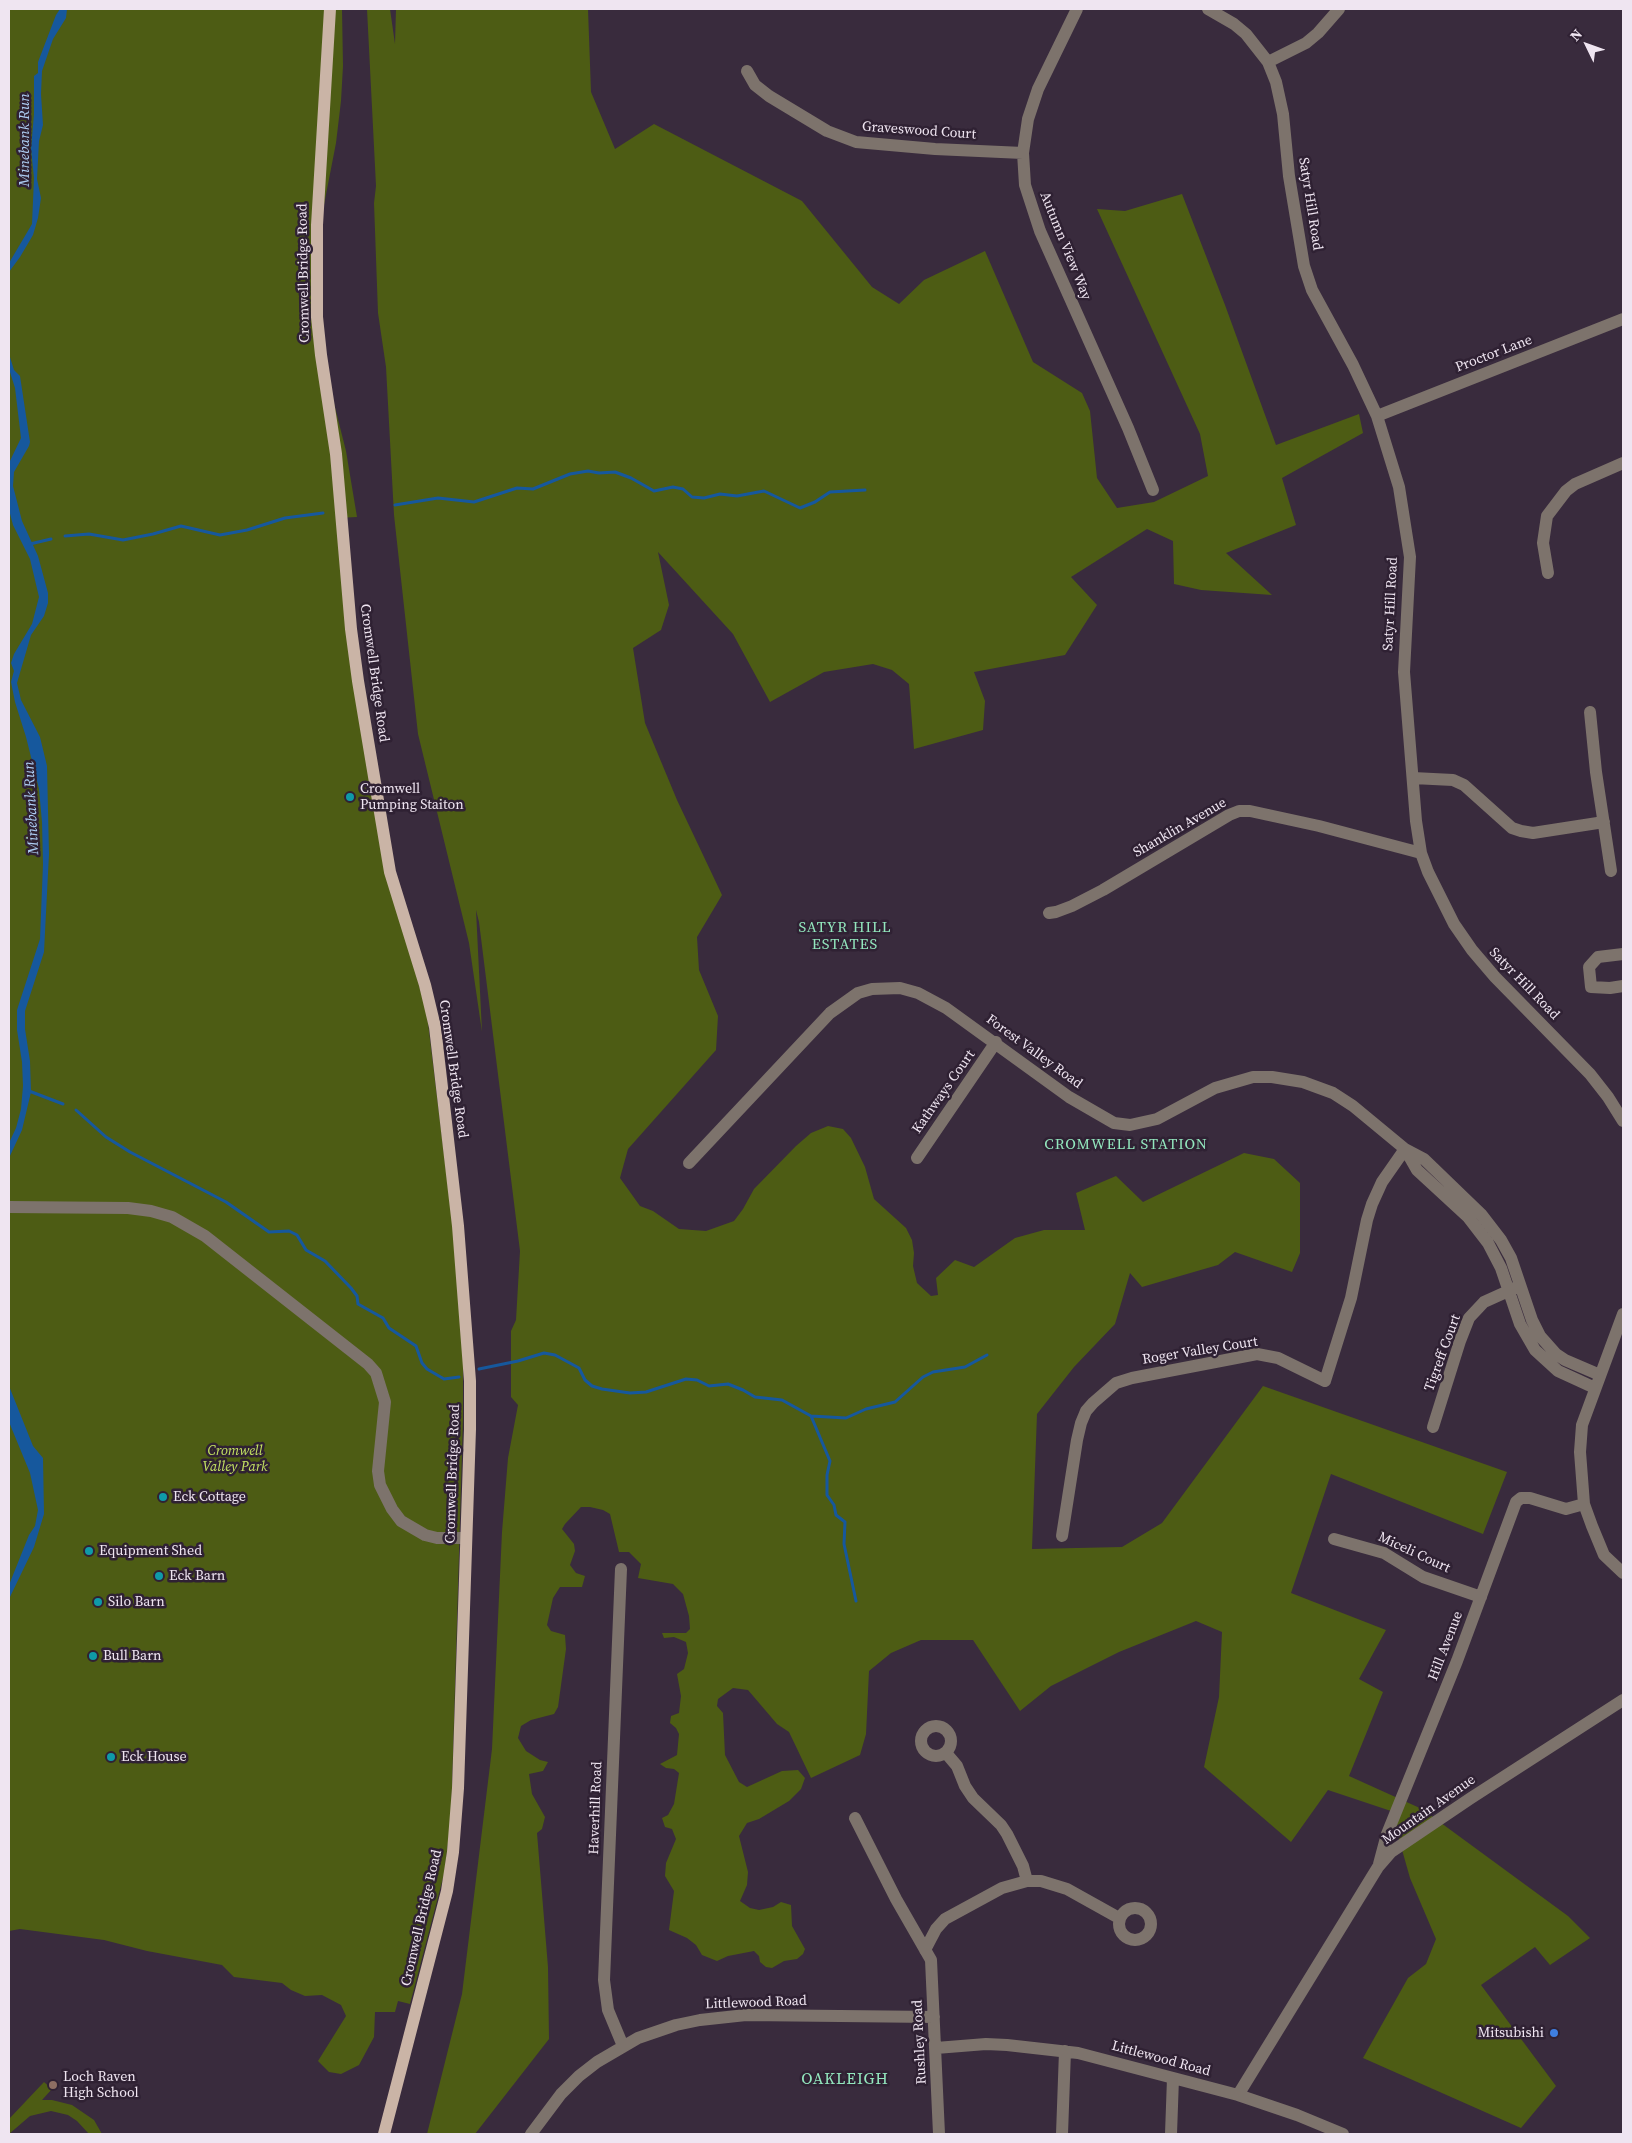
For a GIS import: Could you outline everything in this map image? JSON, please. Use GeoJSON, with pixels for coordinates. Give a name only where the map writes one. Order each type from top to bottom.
{"type":"FeatureCollection","features":[{"type":"Feature","properties":{"kind":"main road","name":"Cromwell Bridge Road"},"geometry":{"type":"LineString","coordinates":[[330,9],[317,225],[317,317],[336,454],[351,629],[359,690],[390,872],[425,984],[434,1027],[458,1226],[468,1341],[470,1429],[458,1788],[453,1852],[447,1891],[384,2134]]}},
{"type":"Feature","properties":{"kind":"street","name":"Autumn View Way"},"geometry":{"type":"LineString","coordinates":[[1077,9],[1038,89],[1028,119],[1023,153],[1025,185],[1033,214],[1153,490]]}},
{"type":"Feature","properties":{"kind":"street","name":"Satyr Hill Road"},"geometry":{"type":"LineString","coordinates":[[1208,9],[1227,19],[1246,34],[1268,62],[1281,100],[1290,176],[1305,271],[1315,297],[1353,364],[1376,416],[1399,487],[1409,550],[1409,600],[1404,660],[1421,853],[1434,886],[1454,924],[1472,950],[1495,977],[1590,1074],[1608,1097],[1623,1121]]}},
{"type":"Feature","properties":{"kind":"street"},"geometry":{"type":"LineString","coordinates":[[1268,62],[1306,43],[1318,33],[1338,9]]}},
{"type":"Feature","properties":{"kind":"street","name":"Graveswood Court"},"geometry":{"type":"LineString","coordinates":[[747,71],[756,85],[768,96],[827,131],[856,142],[935,149],[1023,153]]}},
{"type":"Feature","properties":{"kind":"street","name":"Proctor Lane"},"geometry":{"type":"LineString","coordinates":[[1376,416],[1623,320]]}},
{"type":"Feature","properties":{"kind":"street"},"geometry":{"type":"LineString","coordinates":[[1548,573],[1543,544],[1547,516],[1566,491],[1575,484],[1623,462]]}},
{"type":"Feature","properties":{"kind":"street"},"geometry":{"type":"LineString","coordinates":[[1590,712],[1611,871]]}},
{"type":"Feature","properties":{"kind":"street"},"geometry":{"type":"LineString","coordinates":[[1413,778],[1453,780],[1464,785],[1512,828],[1521,832],[1533,833],[1604,822]]}},
{"type":"Feature","properties":{"kind":"street","name":"Shanklin Avenue"},"geometry":{"type":"LineString","coordinates":[[1049,913],[1072,906],[1103,890],[1229,815],[1239,812],[1250,811],[1313,824],[1421,853]]}},
{"type":"Feature","properties":{"kind":"street"},"geometry":{"type":"LineString","coordinates":[[1623,954],[1598,957],[1589,967],[1591,987],[1623,986]]}},
{"type":"Feature","properties":{"kind":"street","name":"Forest Valley Road"},"geometry":{"type":"LineString","coordinates":[[689,1163],[830,1013],[858,993],[872,989],[900,988],[918,993],[946,1008],[996,1042],[1069,1097],[1114,1123],[1130,1125],[1157,1119],[1215,1088],[1253,1077],[1272,1077],[1303,1082],[1333,1093],[1353,1106],[1406,1149],[1424,1159],[1481,1214],[1501,1240],[1510,1258],[1520,1324],[1535,1350],[1558,1371],[1595,1388]]}},
{"type":"Feature","properties":{"kind":"street","name":"Kathways Court"},"geometry":{"type":"LineString","coordinates":[[917,1158],[996,1042]]}},
{"type":"Feature","properties":{"kind":"street","name":"Roger Valley Court"},"geometry":{"type":"LineString","coordinates":[[1062,1536],[1076,1440],[1081,1423],[1086,1411],[1093,1403],[1116,1383],[1132,1378],[1256,1354],[1278,1358],[1325,1381],[1351,1298],[1372,1204],[1382,1182],[1406,1149]]}},
{"type":"Feature","properties":{"kind":"street"},"geometry":{"type":"LineString","coordinates":[[9,1207],[128,1208],[151,1211],[172,1217],[206,1236],[368,1364],[376,1374],[385,1402],[378,1471],[380,1485],[388,1503],[401,1520],[425,1535],[437,1538],[466,1538]]}},
{"type":"Feature","properties":{"kind":"street","name":"Forest Valley Road"},"geometry":{"type":"LineString","coordinates":[[1514,1288],[1549,1346],[1565,1360],[1600,1375]]}},
{"type":"Feature","properties":{"kind":"street","name":"Tigreff Court"},"geometry":{"type":"LineString","coordinates":[[1433,1427],[1469,1318],[1484,1302],[1514,1288]]}},
{"type":"Feature","properties":{"kind":"street"},"geometry":{"type":"LineString","coordinates":[[1623,1314],[1582,1425],[1580,1438],[1580,1469],[1584,1504],[1600,1548],[1609,1561],[1623,1573]]}},
{"type":"Feature","properties":{"kind":"street","name":"Hill Avenue"},"geometry":{"type":"LineString","coordinates":[[1378,1867],[1387,1834],[1481,1597],[1516,1502],[1521,1498],[1530,1498],[1566,1509],[1584,1504]]}},
{"type":"Feature","properties":{"kind":"street","name":"Miceli Court"},"geometry":{"type":"LineString","coordinates":[[1334,1539],[1384,1553],[1423,1577],[1481,1597]]}},
{"type":"Feature","properties":{"kind":"street","name":"Haverhill Road"},"geometry":{"type":"LineString","coordinates":[[621,1569],[604,1980],[608,2010],[623,2046]]}},
{"type":"Feature","properties":{"kind":"street","name":"Mountain Avenue"},"geometry":{"type":"LineString","coordinates":[[1238,2095],[1378,1867],[1391,1852],[1623,1700]]}},
{"type":"Feature","properties":{"kind":"street"},"geometry":{"type":"LineString","coordinates":[[946,1753],[957,1766],[965,1786],[973,1798],[1001,1825],[1007,1834],[1023,1866],[1027,1880]]}},
{"type":"Feature","properties":{"kind":"street","name":"Rushley Road"},"geometry":{"type":"LineString","coordinates":[[855,1818],[896,1900],[931,1960],[939,2134]]}},
{"type":"Feature","properties":{"kind":"street"},"geometry":{"type":"LineString","coordinates":[[925,1950],[936,1929],[945,1919],[1002,1888],[1027,1880],[1041,1881],[1067,1890],[1120,1918]]}},
{"type":"Feature","properties":{"kind":"street","name":"Littlewood Road"},"geometry":{"type":"LineString","coordinates":[[531,2134],[548,2110],[579,2076],[597,2062],[638,2038],[676,2025],[722,2017],[934,2017]]}},
{"type":"Feature","properties":{"kind":"street","name":"Littlewood Road"},"geometry":{"type":"LineString","coordinates":[[936,2048],[986,2044],[1065,2051],[1238,2095],[1297,2115],[1343,2134]]}},
{"type":"Feature","properties":{"kind":"street"},"geometry":{"type":"LineString","coordinates":[[1062,2134],[1065,2051]]}},
{"type":"Feature","properties":{"kind":"street"},"geometry":{"type":"LineString","coordinates":[[1171,2134],[1173,2078]]}},
{"type":"Feature","properties":{"kind":"green space","name":"Cromwell Valley Park"},"geometry":{"type":"Polygon","coordinates":[[[9,9],[342,9],[343,66],[341,101],[336,143],[323,210],[320,348],[346,451],[357,517],[337,518],[350,661],[415,970],[427,1015],[453,1228],[463,1360],[463,1419],[451,1820],[444,1874],[410,2004],[398,2001],[395,2012],[375,2012],[374,2037],[359,2065],[341,2074],[329,2072],[318,2061],[346,2016],[341,2005],[322,1995],[305,1996],[291,1990],[282,1983],[234,1977],[222,1965],[147,1951],[104,1940],[20,1929],[9,1931],[9,9]]]}},
{"type":"Feature","properties":{"kind":"green space"},"geometry":{"type":"Polygon","coordinates":[[[367,9],[390,9],[395,44],[396,9],[588,9],[591,92],[615,149],[654,124],[802,201],[872,287],[899,304],[924,280],[985,251],[1033,362],[1082,393],[1090,411],[1097,478],[1117,508],[1154,502],[1208,476],[1200,434],[1097,209],[1125,211],[1182,194],[1276,445],[1359,414],[1363,433],[1282,478],[1296,525],[1226,553],[1272,595],[1201,590],[1174,584],[1173,541],[1147,529],[1071,577],[1097,605],[1065,655],[974,672],[985,701],[983,730],[914,749],[909,684],[892,670],[873,664],[824,672],[770,702],[733,634],[658,552],[669,605],[661,630],[633,648],[645,723],[677,800],[722,895],[697,937],[699,970],[718,1016],[716,1050],[628,1149],[620,1178],[640,1206],[653,1211],[679,1229],[706,1231],[734,1221],[754,1189],[811,1133],[828,1126],[843,1129],[851,1138],[865,1167],[874,1199],[906,1228],[912,1240],[913,1266],[917,1283],[931,1296],[938,1295],[936,1278],[955,1260],[974,1267],[1015,1238],[1044,1230],[1085,1230],[1076,1193],[1116,1176],[1143,1202],[1244,1153],[1274,1159],[1300,1183],[1300,1253],[1292,1272],[1235,1252],[1218,1265],[1142,1287],[1130,1273],[1115,1324],[1074,1367],[1037,1414],[1032,1549],[1122,1547],[1162,1523],[1263,1386],[1507,1472],[1483,1534],[1331,1474],[1291,1593],[1386,1630],[1359,1679],[1383,1692],[1349,1776],[1422,1809],[1568,1916],[1590,1938],[1550,1965],[1535,1947],[1481,1985],[1556,2086],[1521,2128],[1363,2058],[1408,1978],[1426,1964],[1436,1939],[1410,1878],[1391,1811],[1328,1790],[1291,1842],[1204,1767],[1219,1697],[1222,1632],[1196,1621],[1119,1652],[1051,1686],[1020,1711],[973,1640],[921,1640],[891,1653],[869,1671],[866,1734],[860,1755],[811,1778],[789,1732],[777,1724],[748,1690],[733,1688],[718,1699],[717,1706],[723,1713],[725,1755],[739,1782],[747,1787],[782,1771],[798,1770],[805,1778],[801,1789],[789,1801],[759,1819],[747,1823],[739,1836],[748,1872],[747,1885],[740,1901],[750,1908],[759,1910],[773,1907],[781,1902],[791,1905],[792,1926],[805,1949],[803,1954],[797,1959],[784,1961],[772,1968],[766,1967],[760,1962],[759,1956],[754,1951],[728,1956],[717,1961],[702,1955],[696,1945],[687,1938],[669,1930],[674,1891],[665,1876],[666,1863],[676,1839],[672,1829],[665,1827],[662,1818],[668,1815],[674,1804],[679,1773],[660,1764],[677,1755],[679,1734],[670,1723],[671,1716],[679,1713],[681,1696],[677,1674],[684,1669],[688,1653],[686,1642],[674,1637],[664,1638],[662,1633],[686,1633],[690,1629],[689,1616],[683,1594],[673,1584],[638,1578],[641,1564],[629,1552],[619,1552],[610,1514],[603,1510],[581,1507],[562,1529],[574,1544],[575,1551],[570,1565],[576,1573],[585,1576],[582,1587],[560,1587],[553,1598],[547,1625],[551,1631],[565,1635],[566,1649],[558,1707],[554,1714],[531,1720],[521,1726],[518,1738],[526,1751],[540,1760],[548,1762],[543,1771],[529,1774],[532,1794],[545,1817],[542,1829],[537,1833],[548,1967],[549,2039],[475,2134],[427,2134],[462,1994],[492,1749],[502,1532],[508,1458],[518,1405],[511,1397],[511,1331],[516,1320],[520,1251],[479,922],[476,910],[482,1032],[469,943],[418,734],[394,515],[386,367],[378,313],[374,203],[376,186],[367,9]]]}},
{"type":"Feature","properties":{"kind":"green space"},"geometry":{"type":"Polygon","coordinates":[[[44,2082],[52,2089],[42,2100],[52,2100],[72,2105],[94,2120],[102,2134],[89,2134],[77,2121],[68,2115],[51,2111],[30,2116],[9,2134],[9,2119],[44,2082]]]}},
{"type":"Feature","properties":{"kind":"water","name":"Minebank Run"},"geometry":{"type":"Polygon","coordinates":[[[60,9],[67,9],[66,18],[53,39],[42,71],[43,125],[39,141],[37,179],[41,198],[38,218],[33,235],[9,272],[9,263],[32,224],[34,178],[31,149],[34,114],[34,76],[38,73],[38,62],[60,9]]]}},
{"type":"Feature","properties":{"kind":"water","name":"Minebank Run"},"geometry":{"type":"Polygon","coordinates":[[[9,354],[14,370],[20,376],[30,442],[14,472],[13,486],[22,521],[38,556],[48,593],[48,603],[44,616],[31,635],[17,683],[21,700],[40,737],[47,766],[49,854],[44,952],[25,1011],[31,1092],[22,1130],[9,1158],[9,1143],[16,1128],[21,1109],[23,1086],[22,1062],[17,1030],[17,1010],[40,939],[43,864],[39,789],[11,682],[14,671],[11,663],[14,654],[32,624],[39,597],[30,559],[13,525],[9,510],[9,463],[21,438],[15,388],[9,369],[9,354]]]}},
{"type":"Feature","properties":{"kind":"water"},"geometry":{"type":"Polygon","coordinates":[[[9,1386],[33,1446],[43,1458],[44,1514],[34,1547],[9,1599],[9,1585],[29,1535],[35,1526],[38,1510],[30,1473],[9,1422],[9,1386]]]}},
{"type":"Feature","properties":{"kind":"waterway"},"geometry":{"type":"LineString","coordinates":[[395,505],[438,498],[474,502],[517,488],[533,489],[570,474],[588,471],[599,473],[615,472],[631,478],[654,491],[673,487],[683,489],[692,497],[704,498],[720,494],[737,496],[764,491],[800,508],[815,502],[830,492],[865,490]]}},
{"type":"Feature","properties":{"kind":"waterway"},"geometry":{"type":"LineString","coordinates":[[65,536],[89,534],[123,540],[181,526],[220,535],[247,530],[285,518],[323,513]]}},
{"type":"Feature","properties":{"kind":"waterway"},"geometry":{"type":"LineString","coordinates":[[30,544],[51,539]]}},
{"type":"Feature","properties":{"kind":"waterway"},"geometry":{"type":"LineString","coordinates":[[29,1091],[63,1104]]}},
{"type":"Feature","properties":{"kind":"waterway"},"geometry":{"type":"LineString","coordinates":[[76,1110],[106,1137],[130,1152],[226,1202],[269,1232],[289,1231],[297,1235],[306,1250],[325,1261],[351,1288],[357,1296],[358,1304],[383,1318],[389,1328],[416,1346],[422,1363],[427,1369],[444,1379],[459,1377]]}},
{"type":"Feature","properties":{"kind":"waterway"},"geometry":{"type":"LineString","coordinates":[[479,1369],[518,1361],[544,1353],[555,1355],[579,1368],[585,1380],[592,1386],[602,1389],[630,1393],[646,1392],[686,1379],[697,1380],[709,1386],[728,1384],[755,1397],[782,1400],[811,1416],[846,1418],[866,1409],[895,1402],[923,1377],[933,1372],[965,1367],[987,1355]]}},
{"type":"Feature","properties":{"kind":"waterway"},"geometry":{"type":"LineString","coordinates":[[811,1416],[830,1461],[827,1475],[827,1495],[834,1505],[836,1515],[845,1522],[844,1544],[856,1601]]}},
{"type":"Feature","properties":{"kind":"place","name":"Cromwell Pumping Staiton"},"geometry":{"type":"Point","coordinates":[350,797]}},
{"type":"Feature","properties":{"kind":"place","name":"Eck Cottage"},"geometry":{"type":"Point","coordinates":[163,1497]}},
{"type":"Feature","properties":{"kind":"place","name":"Equipment Shed"},"geometry":{"type":"Point","coordinates":[89,1551]}},
{"type":"Feature","properties":{"kind":"place","name":"Eck Barn"},"geometry":{"type":"Point","coordinates":[159,1576]}},
{"type":"Feature","properties":{"kind":"place","name":"Silo Barn"},"geometry":{"type":"Point","coordinates":[98,1602]}},
{"type":"Feature","properties":{"kind":"place","name":"Bull Barn"},"geometry":{"type":"Point","coordinates":[93,1656]}},
{"type":"Feature","properties":{"kind":"place","name":"Eck House"},"geometry":{"type":"Point","coordinates":[111,1757]}},
{"type":"Feature","properties":{"kind":"place","name":"Mitsubishi"},"geometry":{"type":"Point","coordinates":[1554,2033]}},
{"type":"Feature","properties":{"kind":"place","name":"Loch Raven High School"},"geometry":{"type":"Point","coordinates":[53,2085]}},
{"type":"Feature","properties":{"kind":"district","name":"SATYR HILL ESTATES"},"geometry":{"type":"Point","coordinates":[845,936]}},
{"type":"Feature","properties":{"kind":"district","name":"CROMWELL STATION"},"geometry":{"type":"Point","coordinates":[1126,1145]}},
{"type":"Feature","properties":{"kind":"district","name":"OAKLEIGH"},"geometry":{"type":"Point","coordinates":[845,2080]}}]}
